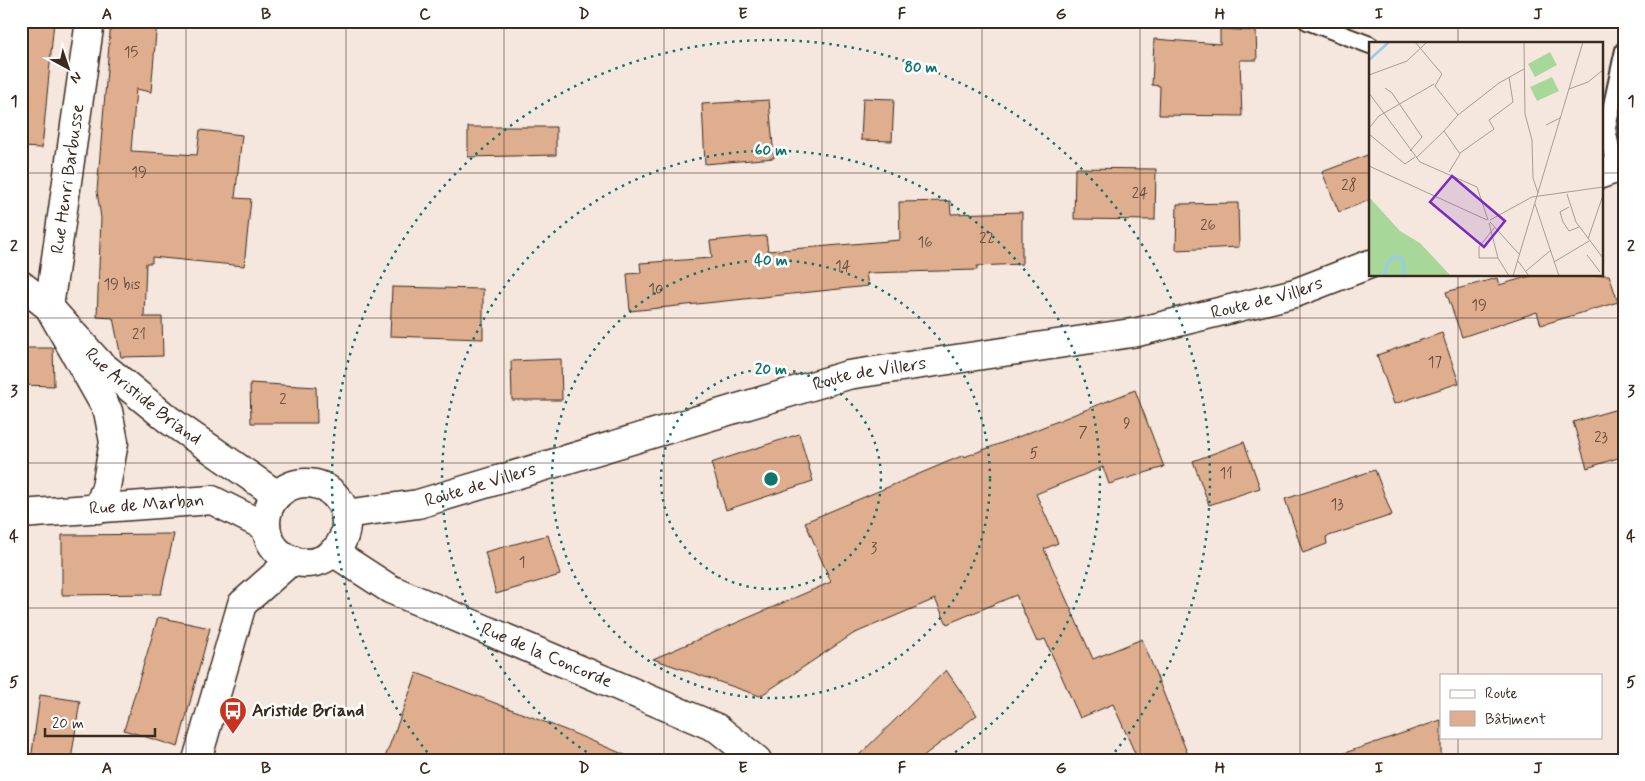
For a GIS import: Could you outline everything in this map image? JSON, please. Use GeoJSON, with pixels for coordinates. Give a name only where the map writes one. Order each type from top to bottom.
{"type":"FeatureCollection","features":[{"type":"Feature","properties":{"kind":"main road","name":"Rue Henri Barbusse"},"geometry":{"type":"LineString","coordinates":[[49,306],[90,21]]}},
{"type":"Feature","properties":{"kind":"main road","name":"Route de Villers"},"geometry":{"type":"LineString","coordinates":[[345,514],[418,504],[848,375],[1138,332],[1295,293],[1369,264]]}},
{"type":"Feature","properties":{"kind":"main road","name":"Rue Aristide Briand"},"geometry":{"type":"LineString","coordinates":[[21,285],[49,306],[98,362],[168,420],[277,495]]}},
{"type":"Feature","properties":{"kind":"main road"},"geometry":{"type":"LineString","coordinates":[[49,306],[108,411],[114,442],[106,488],[98,508]]}},
{"type":"Feature","properties":{"kind":"main road"},"geometry":{"type":"LineString","coordinates":[[311,483],[322,486],[333,493],[345,514],[343,534],[333,552],[314,562],[292,560],[274,547],[266,527],[266,516],[277,495],[287,488],[298,484],[311,483]]}},
{"type":"Feature","properties":{"kind":"main road","name":"Rue de Marban"},"geometry":{"type":"LineString","coordinates":[[21,514],[212,500],[266,527]]}},
{"type":"Feature","properties":{"kind":"main road","name":"Rue de la Concorde"},"geometry":{"type":"LineString","coordinates":[[333,552],[390,589],[717,728],[757,760]]}},
{"type":"Feature","properties":{"kind":"main road"},"geometry":{"type":"LineString","coordinates":[[197,760],[242,604],[292,560]]}},
{"type":"Feature","properties":{"kind":"lane"},"geometry":{"type":"LineString","coordinates":[[1307,21],[1369,46]]}},
{"type":"Feature","properties":{"kind":"lane"},"geometry":{"type":"LineString","coordinates":[[1613,170],[1604,127],[1624,50]]}},
{"type":"Feature","properties":{"kind":"building"},"geometry":{"type":"Polygon","coordinates":[[[21,21],[54,21],[42,148],[21,147],[21,21]]]}},
{"type":"Feature","properties":{"kind":"building"},"geometry":{"type":"Polygon","coordinates":[[[111,21],[157,21],[151,92],[136,89],[131,151],[197,155],[200,130],[242,135],[235,198],[251,199],[244,266],[152,257],[152,263],[146,263],[144,317],[162,317],[163,356],[121,357],[113,318],[97,317],[101,218],[97,191],[111,21]]]}},
{"type":"Feature","properties":{"kind":"building"},"geometry":{"type":"Polygon","coordinates":[[[1220,29],[1256,31],[1257,60],[1240,60],[1242,116],[1159,115],[1160,86],[1152,85],[1154,39],[1220,44],[1220,29]]]}},
{"type":"Feature","properties":{"kind":"building"},"geometry":{"type":"Polygon","coordinates":[[[863,98],[894,99],[892,141],[861,140],[863,98]]]}},
{"type":"Feature","properties":{"kind":"building"},"geometry":{"type":"Polygon","coordinates":[[[769,100],[774,158],[705,164],[702,104],[769,100]]]}},
{"type":"Feature","properties":{"kind":"building"},"geometry":{"type":"Polygon","coordinates":[[[468,127],[556,127],[556,155],[468,157],[468,127]]]}},
{"type":"Feature","properties":{"kind":"building"},"geometry":{"type":"Polygon","coordinates":[[[1369,154],[1369,200],[1339,212],[1322,172],[1369,154]]]}},
{"type":"Feature","properties":{"kind":"building"},"geometry":{"type":"Polygon","coordinates":[[[1075,168],[1156,169],[1155,220],[1074,219],[1075,168]]]}},
{"type":"Feature","properties":{"kind":"building"},"geometry":{"type":"Polygon","coordinates":[[[950,201],[951,214],[1022,212],[1022,264],[977,266],[977,270],[866,273],[868,286],[630,311],[627,274],[641,273],[640,263],[712,258],[710,241],[750,237],[766,236],[768,251],[900,240],[899,202],[950,201]]]}},
{"type":"Feature","properties":{"kind":"building"},"geometry":{"type":"Polygon","coordinates":[[[1238,203],[1239,247],[1176,250],[1177,204],[1238,203]]]}},
{"type":"Feature","properties":{"kind":"building"},"geometry":{"type":"Polygon","coordinates":[[[1609,275],[1618,302],[1541,325],[1537,312],[1462,337],[1446,292],[1497,278],[1499,285],[1530,276],[1609,275]]]}},
{"type":"Feature","properties":{"kind":"building"},"geometry":{"type":"Polygon","coordinates":[[[392,287],[483,289],[483,339],[390,336],[392,287]]]}},
{"type":"Feature","properties":{"kind":"building"},"geometry":{"type":"Polygon","coordinates":[[[1442,333],[1459,383],[1394,404],[1377,355],[1442,333]]]}},
{"type":"Feature","properties":{"kind":"building"},"geometry":{"type":"Polygon","coordinates":[[[21,348],[53,348],[54,386],[21,385],[21,348]]]}},
{"type":"Feature","properties":{"kind":"building"},"geometry":{"type":"Polygon","coordinates":[[[561,359],[562,400],[512,400],[511,361],[561,359]]]}},
{"type":"Feature","properties":{"kind":"building"},"geometry":{"type":"Polygon","coordinates":[[[250,383],[316,387],[317,423],[251,423],[250,383]]]}},
{"type":"Feature","properties":{"kind":"building"},"geometry":{"type":"Polygon","coordinates":[[[1135,390],[1164,467],[1109,484],[1103,467],[1036,494],[1058,543],[1044,549],[1093,659],[1142,639],[1190,760],[1138,760],[1113,704],[1080,718],[1045,639],[1037,642],[1016,595],[947,624],[935,599],[853,634],[760,696],[653,659],[831,582],[805,522],[964,455],[964,457],[1023,435],[1135,390]]]}},
{"type":"Feature","properties":{"kind":"building"},"geometry":{"type":"Polygon","coordinates":[[[1624,407],[1624,456],[1587,468],[1573,422],[1624,407]]]}},
{"type":"Feature","properties":{"kind":"building"},"geometry":{"type":"Polygon","coordinates":[[[799,434],[813,481],[726,510],[711,463],[799,434]]]}},
{"type":"Feature","properties":{"kind":"building"},"geometry":{"type":"Polygon","coordinates":[[[1244,442],[1260,488],[1209,505],[1193,461],[1244,442]]]}},
{"type":"Feature","properties":{"kind":"building"},"geometry":{"type":"Polygon","coordinates":[[[1375,470],[1392,515],[1326,537],[1327,544],[1303,553],[1285,499],[1375,470]]]}},
{"type":"Feature","properties":{"kind":"building"},"geometry":{"type":"Polygon","coordinates":[[[174,534],[161,594],[62,595],[62,535],[174,534]]]}},
{"type":"Feature","properties":{"kind":"building"},"geometry":{"type":"Polygon","coordinates":[[[548,535],[560,575],[496,594],[485,552],[548,535]]]}},
{"type":"Feature","properties":{"kind":"building"},"geometry":{"type":"Polygon","coordinates":[[[158,617],[210,628],[178,747],[124,730],[158,617]]]}},
{"type":"Feature","properties":{"kind":"building"},"geometry":{"type":"Polygon","coordinates":[[[946,670],[977,715],[918,760],[854,760],[946,670]]]}},
{"type":"Feature","properties":{"kind":"building"},"geometry":{"type":"Polygon","coordinates":[[[417,673],[573,733],[637,760],[384,760],[417,673]]]}},
{"type":"Feature","properties":{"kind":"building"},"geometry":{"type":"Polygon","coordinates":[[[40,695],[80,701],[71,760],[31,760],[40,695]]]}},
{"type":"Feature","properties":{"kind":"building"},"geometry":{"type":"Polygon","coordinates":[[[1440,720],[1441,760],[1339,760],[1339,755],[1440,720]]]}},
{"type":"Feature","properties":{"kind":"place","name":"Aristide Briand"},"geometry":{"type":"Point","coordinates":[233,735]}}]}
